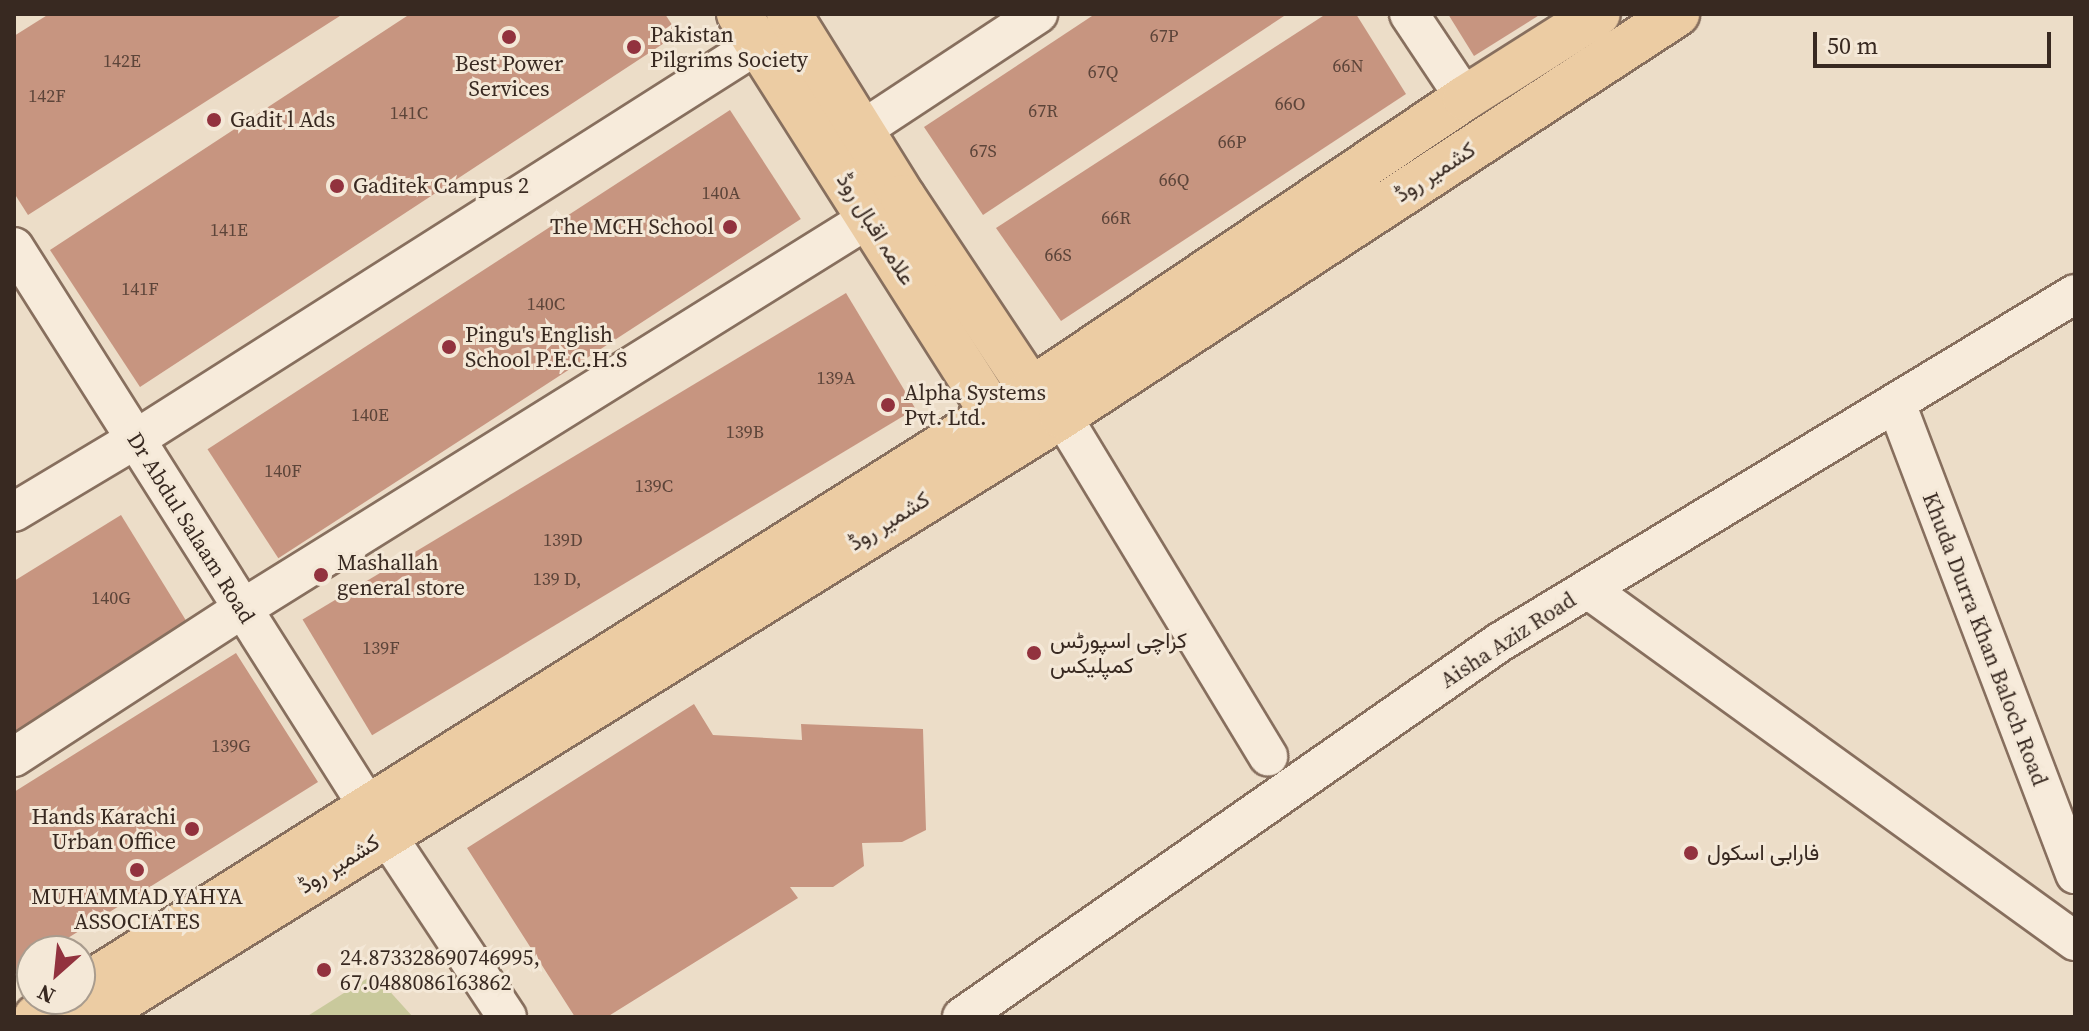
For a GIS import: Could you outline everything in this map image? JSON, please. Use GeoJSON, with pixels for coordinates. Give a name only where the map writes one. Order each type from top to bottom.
{"type":"FeatureCollection","features":[{"type":"Feature","properties":{"kind":"main road","name":"علامہ اقبال روڈ"},"geometry":{"type":"LineString","coordinates":[[789,14],[862,130],[886,208],[1003,429]]}},
{"type":"Feature","properties":{"kind":"main road","name":"کشمیر روڈ"},"geometry":{"type":"LineString","coordinates":[[1048,409],[1465,98],[1598,14]]}},
{"type":"Feature","properties":{"kind":"main road","name":"کشمیر روڈ"},"geometry":{"type":"LineString","coordinates":[[94,1017],[378,821],[1003,429],[1048,409],[1677,14]]}},
{"type":"Feature","properties":{"kind":"main road","name":"علامہ اقبال روڈ"},"geometry":{"type":"LineString","coordinates":[[748,29],[886,208],[1048,409]]}},
{"type":"Feature","properties":{"kind":"main road","name":"کشمیر روڈ"},"geometry":{"type":"LineString","coordinates":[[96,980],[378,821]]}},
{"type":"Feature","properties":{"kind":"street"},"geometry":{"type":"LineString","coordinates":[[862,130],[1038,14]]}},
{"type":"Feature","properties":{"kind":"street"},"geometry":{"type":"LineString","coordinates":[[1409,14],[1465,98]]}},
{"type":"Feature","properties":{"kind":"street"},"geometry":{"type":"LineString","coordinates":[[14,512],[136,439],[748,29]]}},
{"type":"Feature","properties":{"kind":"street"},"geometry":{"type":"LineString","coordinates":[[14,757],[242,609],[886,208]]}},
{"type":"Feature","properties":{"kind":"street","name":"Dr Abdul Salaam Road"},"geometry":{"type":"LineString","coordinates":[[14,247],[242,609],[507,1017]]}},
{"type":"Feature","properties":{"kind":"street","name":"Aisha Aziz Road"},"geometry":{"type":"LineString","coordinates":[[962,1017],[1500,642],[2075,294]]}},
{"type":"Feature","properties":{"kind":"street","name":"Khuda Durra Khan Baloch Road"},"geometry":{"type":"LineString","coordinates":[[1896,403],[2075,874]]}},
{"type":"Feature","properties":{"kind":"street"},"geometry":{"type":"LineString","coordinates":[[1048,409],[1268,756]]}},
{"type":"Feature","properties":{"kind":"street"},"geometry":{"type":"LineString","coordinates":[[1588,589],[2075,941]]}},
{"type":"Feature","properties":{"kind":"green space"},"geometry":{"type":"Polygon","coordinates":[[[374,974],[413,1017],[306,1017],[374,974]]]}},
{"type":"Feature","properties":{"kind":"building"},"geometry":{"type":"Polygon","coordinates":[[[49,14],[343,14],[28,215],[14,193],[14,36],[49,14]]]}},
{"type":"Feature","properties":{"kind":"building"},"geometry":{"type":"Polygon","coordinates":[[[410,14],[665,14],[678,34],[140,387],[50,250],[410,14]]]}},
{"type":"Feature","properties":{"kind":"building"},"geometry":{"type":"Polygon","coordinates":[[[1095,14],[1287,14],[983,215],[924,127],[1095,14]]]}},
{"type":"Feature","properties":{"kind":"building"},"geometry":{"type":"Polygon","coordinates":[[[1326,14],[1356,14],[1406,94],[1061,321],[996,228],[1326,14]]]}},
{"type":"Feature","properties":{"kind":"building"},"geometry":{"type":"Polygon","coordinates":[[[1448,14],[1541,14],[1474,56],[1448,14]]]}},
{"type":"Feature","properties":{"kind":"building"},"geometry":{"type":"Polygon","coordinates":[[[730,110],[801,219],[278,558],[208,449],[730,110]]]}},
{"type":"Feature","properties":{"kind":"building"},"geometry":{"type":"Polygon","coordinates":[[[846,293],[916,409],[372,735],[303,620],[846,293]]]}},
{"type":"Feature","properties":{"kind":"building"},"geometry":{"type":"Polygon","coordinates":[[[121,515],[190,627],[14,734],[14,581],[121,515]]]}},
{"type":"Feature","properties":{"kind":"building"},"geometry":{"type":"Polygon","coordinates":[[[236,653],[318,782],[73,935],[16,935],[14,972],[14,792],[236,653]]]}},
{"type":"Feature","properties":{"kind":"building"},"geometry":{"type":"Polygon","coordinates":[[[694,704],[713,735],[802,740],[801,724],[923,729],[926,830],[902,842],[862,843],[864,866],[833,887],[790,887],[798,898],[607,1017],[575,1017],[467,848],[694,704]]]}},
{"type":"Feature","properties":{"kind":"place","name":"Best Power Services"},"geometry":{"type":"Point","coordinates":[509,37]}},
{"type":"Feature","properties":{"kind":"place","name":"Pakistan Pilgrims Society"},"geometry":{"type":"Point","coordinates":[634,47]}},
{"type":"Feature","properties":{"kind":"place","name":"Gadit l Ads"},"geometry":{"type":"Point","coordinates":[214,120]}},
{"type":"Feature","properties":{"kind":"place","name":"Gaditek Campus 2"},"geometry":{"type":"Point","coordinates":[337,186]}},
{"type":"Feature","properties":{"kind":"place","name":"The MCH School"},"geometry":{"type":"Point","coordinates":[730,227]}},
{"type":"Feature","properties":{"kind":"place","name":"Pingu's English School P.E.C.H.S"},"geometry":{"type":"Point","coordinates":[449,347]}},
{"type":"Feature","properties":{"kind":"place","name":"Alpha Systems Pvt. Ltd."},"geometry":{"type":"Point","coordinates":[888,405]}},
{"type":"Feature","properties":{"kind":"place","name":"Mashallah general store"},"geometry":{"type":"Point","coordinates":[321,575]}},
{"type":"Feature","properties":{"kind":"place","name":"کراچی اسپورٹس کمپلیکس"},"geometry":{"type":"Point","coordinates":[1034,653]}},
{"type":"Feature","properties":{"kind":"place","name":"Hands Karachi Urban Office"},"geometry":{"type":"Point","coordinates":[192,829]}},
{"type":"Feature","properties":{"kind":"place","name":"فارابی اسکول"},"geometry":{"type":"Point","coordinates":[1691,853]}},
{"type":"Feature","properties":{"kind":"place","name":"MUHAMMAD YAHYA ASSOCIATES"},"geometry":{"type":"Point","coordinates":[137,870]}},
{"type":"Feature","properties":{"kind":"place","name":"24.873328690746995, 67.0488086163862"},"geometry":{"type":"Point","coordinates":[324,970]}}]}
